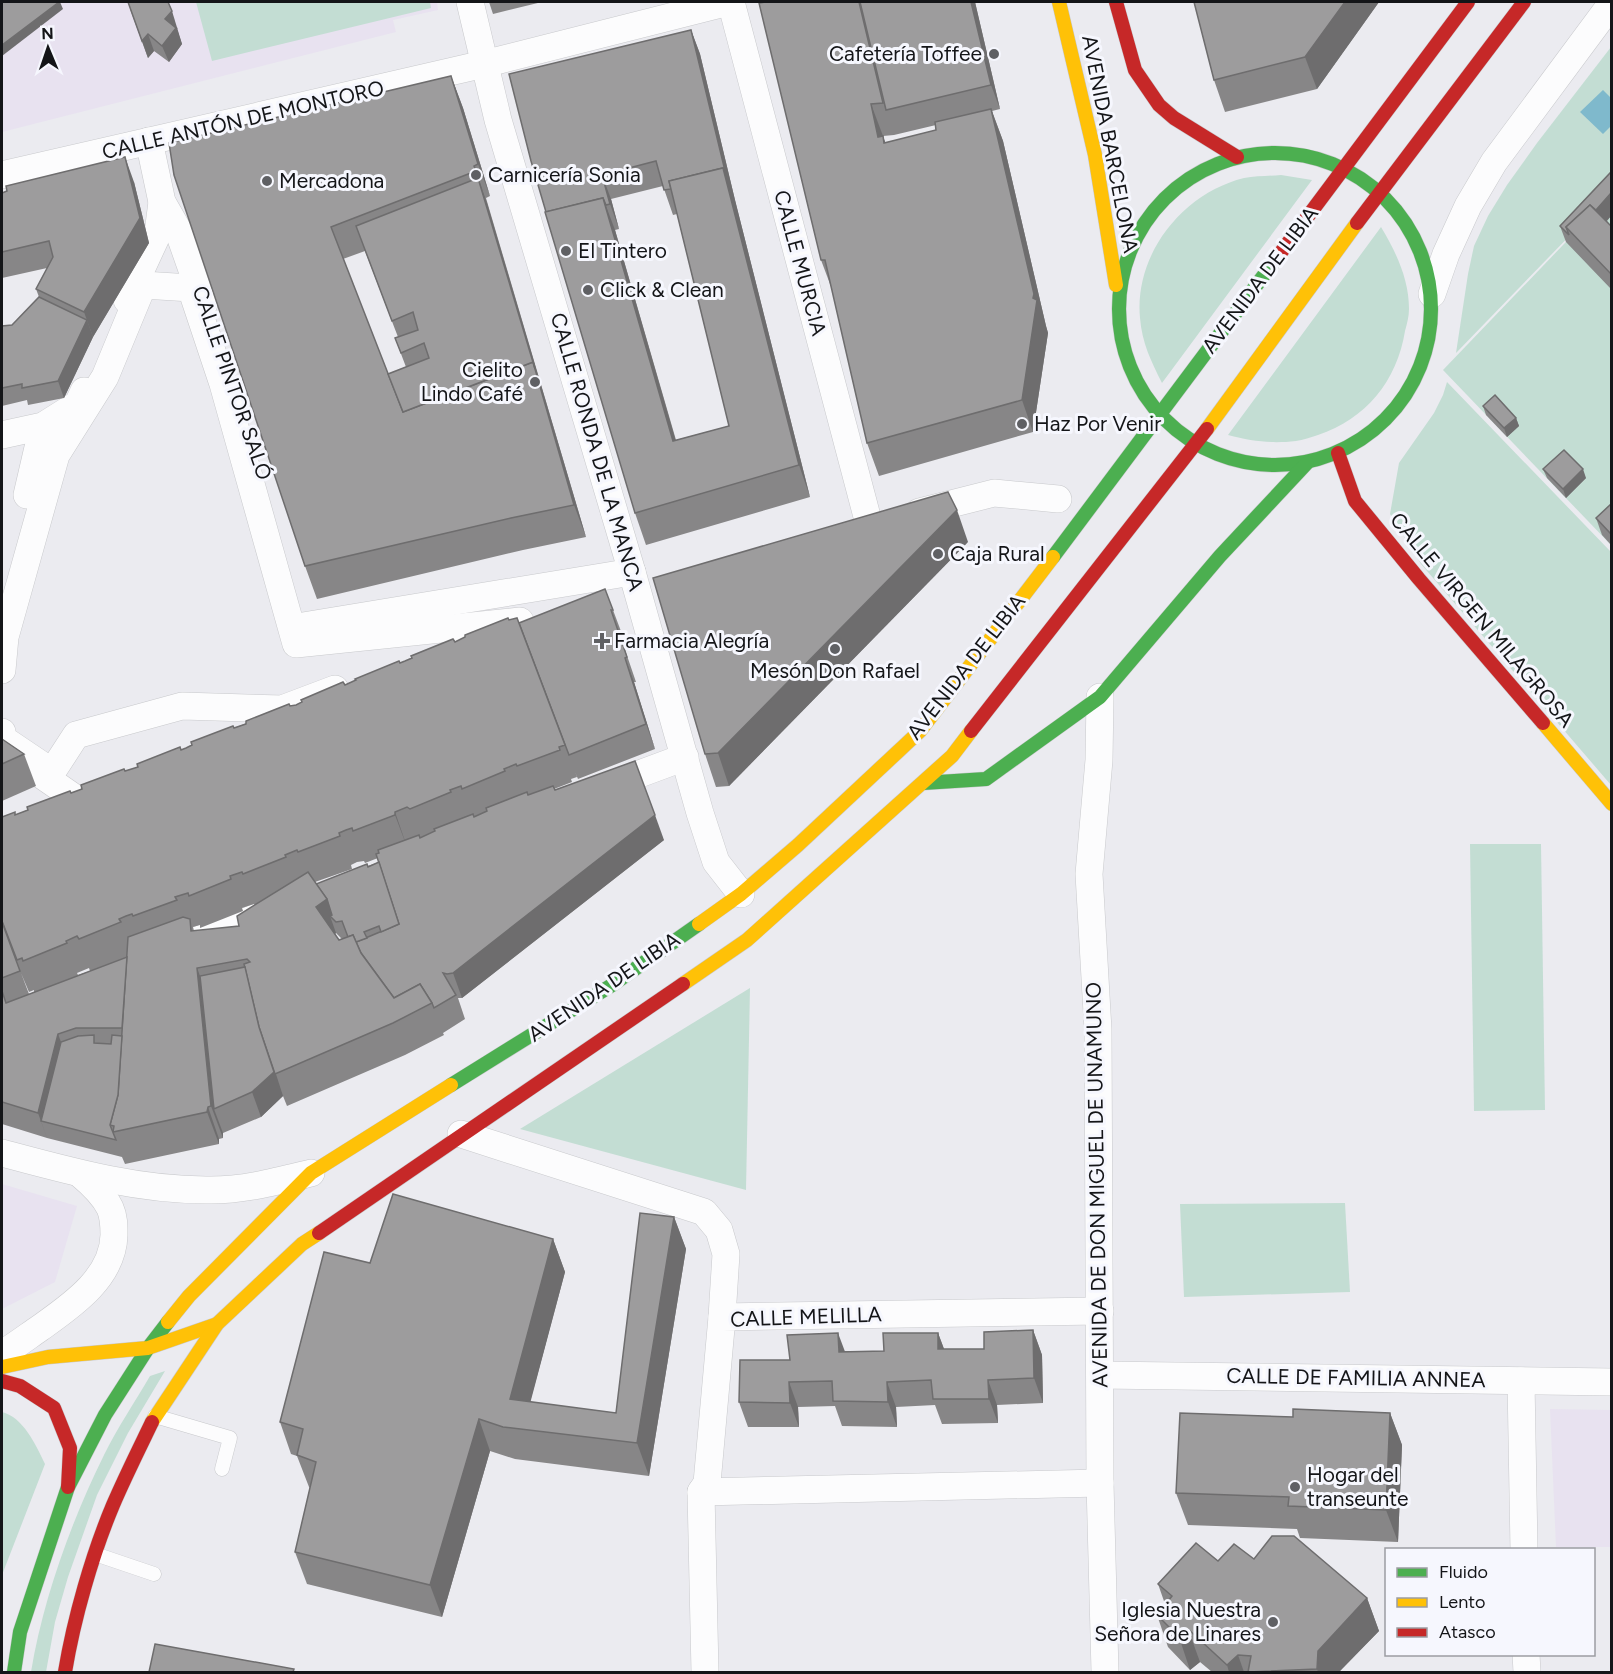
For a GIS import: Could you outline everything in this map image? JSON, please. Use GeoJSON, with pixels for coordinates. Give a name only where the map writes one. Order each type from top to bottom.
{"type":"FeatureCollection","features":[{"type":"Feature","properties":{"kind":"main road","name":"AVENIDA BARCELONA"},"geometry":{"type":"LineString","coordinates":[[1059,2],[1095,156],[1118,296]]}},
{"type":"Feature","properties":{"kind":"main road","name":"AVENIDA BARCELONA"},"geometry":{"type":"LineString","coordinates":[[1116,2],[1135,70],[1159,105],[1174,118],[1237,157]]}},
{"type":"Feature","properties":{"kind":"main road","name":"AVENIDA DE LIBIA"},"geometry":{"type":"LineString","coordinates":[[68,1487],[105,1415],[148,1348],[189,1296],[311,1173],[612,985],[741,894],[798,845],[920,731],[1468,2]]}},
{"type":"Feature","properties":{"kind":"main road","name":"AVENIDA DE LIBIA"},"geometry":{"type":"LineString","coordinates":[[217,1324],[302,1244],[747,940],[952,756],[1196,444],[1380,192],[1524,2]]}},
{"type":"Feature","properties":{"kind":"main road"},"geometry":{"type":"LineString","coordinates":[[1273,153],[1309,156],[1343,168],[1380,192],[1400,214],[1415,238],[1426,266],[1432,294],[1431,333],[1420,371],[1400,405],[1372,433],[1338,453],[1307,463],[1268,466],[1231,459],[1196,444],[1159,416],[1135,380],[1120,339],[1118,296],[1126,258],[1143,223],[1169,194],[1200,171],[1237,157],[1273,153]]}},
{"type":"Feature","properties":{"kind":"main road","name":"CALLE VIRGEN MILAGROSA"},"geometry":{"type":"LineString","coordinates":[[1338,453],[1355,501],[1611,804]]}},
{"type":"Feature","properties":{"kind":"main road"},"geometry":{"type":"LineString","coordinates":[[923,783],[986,779],[1100,697],[1220,556],[1307,463]]}},
{"type":"Feature","properties":{"kind":"main road"},"geometry":{"type":"LineString","coordinates":[[2,1367],[48,1357],[148,1348],[217,1324]]}},
{"type":"Feature","properties":{"kind":"main road"},"geometry":{"type":"LineString","coordinates":[[65,1672],[70,1643],[95,1554],[113,1505],[155,1416],[217,1324]]}},
{"type":"Feature","properties":{"kind":"main road"},"geometry":{"type":"LineString","coordinates":[[2,1381],[20,1386],[54,1408],[70,1448],[68,1487],[20,1632],[14,1672]]}},
{"type":"Feature","properties":{"kind":"street","name":"CALLE RONDA DE LA MANCA"},"geometry":{"type":"LineString","coordinates":[[470,2],[498,120],[643,585],[700,813],[716,862],[741,894]]}},
{"type":"Feature","properties":{"kind":"street","name":"CALLE ANTÓN DE MONTORO"},"geometry":{"type":"LineString","coordinates":[[2,175],[484,64],[730,2]]}},
{"type":"Feature","properties":{"kind":"street","name":"CALLE MURCIA"},"geometry":{"type":"LineString","coordinates":[[730,2],[858,528],[994,493],[1058,499]]}},
{"type":"Feature","properties":{"kind":"street"},"geometry":{"type":"LineString","coordinates":[[1432,294],[1459,225],[1494,162],[1611,3]]}},
{"type":"Feature","properties":{"kind":"street","name":"CALLE PINTOR SALÓ"},"geometry":{"type":"LineString","coordinates":[[149,141],[162,202],[178,230],[269,491],[264,500],[303,627],[543,586]]}},
{"type":"Feature","properties":{"kind":"street"},"geometry":{"type":"LineString","coordinates":[[2,435],[43,426],[78,405],[158,233],[162,202]]}},
{"type":"Feature","properties":{"kind":"street"},"geometry":{"type":"LineString","coordinates":[[2,670],[5,637],[56,455],[105,377],[143,285],[191,288],[222,384],[296,644],[520,621],[434,653]]}},
{"type":"Feature","properties":{"kind":"street"},"geometry":{"type":"LineString","coordinates":[[2,604],[43,426]]}},
{"type":"Feature","properties":{"kind":"street"},"geometry":{"type":"LineString","coordinates":[[468,656],[523,635],[543,586],[643,585]]}},
{"type":"Feature","properties":{"kind":"street"},"geometry":{"type":"LineString","coordinates":[[2,732],[3,739],[52,772],[76,735],[182,706],[282,709],[358,689],[269,732]]}},
{"type":"Feature","properties":{"kind":"street","name":"AVENIDA DE DON MIGUEL DE UNAMUNO"},"geometry":{"type":"LineString","coordinates":[[1100,697],[1099,760],[1089,874],[1098,1030],[1100,1483],[1105,1672]]}},
{"type":"Feature","properties":{"kind":"street"},"geometry":{"type":"LineString","coordinates":[[2,748],[93,798],[52,815]]}},
{"type":"Feature","properties":{"kind":"street"},"geometry":{"type":"LineString","coordinates":[[584,795],[685,757]]}},
{"type":"Feature","properties":{"kind":"street"},"geometry":{"type":"LineString","coordinates":[[172,949],[294,903]]}},
{"type":"Feature","properties":{"kind":"street"},"geometry":{"type":"LineString","coordinates":[[462,1134],[704,1212],[720,1230],[726,1254],[722,1317]]}},
{"type":"Feature","properties":{"kind":"street"},"geometry":{"type":"LineString","coordinates":[[2,1153],[80,1174],[159,1188],[211,1190],[247,1188],[311,1173]]}},
{"type":"Feature","properties":{"kind":"street"},"geometry":{"type":"LineString","coordinates":[[2,1354],[70,1307],[99,1276],[110,1258],[114,1241],[114,1222],[110,1209],[98,1190],[80,1174]]}},
{"type":"Feature","properties":{"kind":"street","name":"CALLE MELILLA"},"geometry":{"type":"LineString","coordinates":[[705,1672],[701,1492],[707,1483],[722,1317],[1100,1311]]}},
{"type":"Feature","properties":{"kind":"street","name":"CALLE DE FAMILIA ANNEA"},"geometry":{"type":"LineString","coordinates":[[1100,1375],[1611,1382]]}},
{"type":"Feature","properties":{"kind":"street"},"geometry":{"type":"LineString","coordinates":[[1521,1381],[1524,1548]]}},
{"type":"Feature","properties":{"kind":"street"},"geometry":{"type":"LineString","coordinates":[[701,1492],[1100,1483]]}},
{"type":"Feature","properties":{"kind":"street"},"geometry":{"type":"LineString","coordinates":[[1526,1656],[1527,1672]]}},
{"type":"Feature","properties":{"kind":"lane"},"geometry":{"type":"LineString","coordinates":[[155,1416],[230,1438],[222,1469]]}},
{"type":"Feature","properties":{"kind":"lane"},"geometry":{"type":"LineString","coordinates":[[95,1554],[154,1574]]}},
{"type":"Feature","properties":{"kind":"shaded area"},"geometry":{"type":"Polygon","coordinates":[[[2,2],[437,2],[438,10],[393,20],[396,32],[2,132],[2,2]]]}},
{"type":"Feature","properties":{"kind":"shaded area"},"geometry":{"type":"Polygon","coordinates":[[[2,1184],[77,1206],[55,1282],[2,1309],[2,1184]]]}},
{"type":"Feature","properties":{"kind":"shaded area"},"geometry":{"type":"Polygon","coordinates":[[[1550,1409],[1611,1410],[1611,1547],[1556,1547],[1550,1409]]]}},
{"type":"Feature","properties":{"kind":"green space"},"geometry":{"type":"Polygon","coordinates":[[[196,2],[430,2],[431,8],[212,61],[196,2]]]}},
{"type":"Feature","properties":{"kind":"green space"},"geometry":{"type":"Polygon","coordinates":[[[1611,47],[1611,193],[1456,353],[1474,246],[1488,216],[1537,143],[1611,47]]]}},
{"type":"Feature","properties":{"kind":"green space"},"geometry":{"type":"Polygon","coordinates":[[[1281,175],[1312,180],[1162,383],[1145,344],[1140,318],[1140,294],[1145,271],[1154,250],[1167,230],[1201,197],[1244,178],[1281,175]]]}},
{"type":"Feature","properties":{"kind":"green space"},"geometry":{"type":"Polygon","coordinates":[[[1611,195],[1611,545],[1443,370],[1611,195]]]}},
{"type":"Feature","properties":{"kind":"green space"},"geometry":{"type":"Polygon","coordinates":[[[1381,227],[1401,266],[1407,287],[1409,309],[1401,349],[1387,382],[1365,408],[1351,419],[1318,435],[1296,441],[1269,442],[1228,435],[1381,227]]]}},
{"type":"Feature","properties":{"kind":"green space"},"geometry":{"type":"Polygon","coordinates":[[[1447,382],[1611,552],[1611,785],[1421,564],[1390,514],[1399,463],[1434,413],[1447,382]]]}},
{"type":"Feature","properties":{"kind":"green space"},"geometry":{"type":"Polygon","coordinates":[[[1470,844],[1541,844],[1545,1110],[1474,1111],[1470,844]]]}},
{"type":"Feature","properties":{"kind":"green space"},"geometry":{"type":"Polygon","coordinates":[[[750,988],[746,1190],[520,1129],[750,988]]]}},
{"type":"Feature","properties":{"kind":"green space"},"geometry":{"type":"Polygon","coordinates":[[[1345,1203],[1350,1292],[1184,1297],[1180,1204],[1345,1203]]]}},
{"type":"Feature","properties":{"kind":"green space"},"geometry":{"type":"Polygon","coordinates":[[[165,1371],[128,1433],[97,1495],[55,1622],[46,1672],[31,1672],[51,1589],[80,1507],[104,1455],[150,1376],[165,1371]]]}},
{"type":"Feature","properties":{"kind":"green space"},"geometry":{"type":"Polygon","coordinates":[[[2,1412],[10,1415],[22,1426],[45,1464],[2,1575],[2,1412]]]}},
{"type":"Feature","properties":{"kind":"water"},"geometry":{"type":"Polygon","coordinates":[[[1603,90],[1611,98],[1612,125],[1603,134],[1580,112],[1603,90]]]}},
{"type":"Feature","properties":{"kind":"building"},"geometry":{"type":"Polygon","coordinates":[[[2,2],[59,2],[2,45],[2,2]]]}},
{"type":"Feature","properties":{"kind":"building"},"geometry":{"type":"Polygon","coordinates":[[[128,2],[168,2],[172,11],[165,19],[176,28],[162,46],[148,34],[142,41],[128,2]]]}},
{"type":"Feature","properties":{"kind":"building"},"geometry":{"type":"Polygon","coordinates":[[[859,2],[883,103],[871,104],[878,137],[883,136],[884,143],[936,130],[935,122],[991,109],[1034,294],[1033,298],[1037,300],[1022,400],[867,443],[825,260],[821,260],[759,3],[859,2]]]}},
{"type":"Feature","properties":{"kind":"building"},"geometry":{"type":"Polygon","coordinates":[[[860,2],[971,2],[991,85],[886,110],[860,2]]]}},
{"type":"Feature","properties":{"kind":"building"},"geometry":{"type":"Polygon","coordinates":[[[1194,2],[1345,2],[1305,57],[1214,80],[1194,2]]]}},
{"type":"Feature","properties":{"kind":"building"},"geometry":{"type":"Polygon","coordinates":[[[691,30],[726,175],[723,168],[669,181],[671,189],[664,190],[656,161],[602,175],[610,204],[606,205],[603,198],[546,212],[509,74],[691,30]]]}},
{"type":"Feature","properties":{"kind":"building"},"geometry":{"type":"Polygon","coordinates":[[[451,76],[478,164],[474,166],[476,171],[331,227],[403,412],[533,362],[574,505],[305,566],[174,175],[169,143],[451,76]]]}},
{"type":"Feature","properties":{"kind":"building"},"geometry":{"type":"Polygon","coordinates":[[[125,157],[140,218],[84,312],[36,289],[53,257],[49,241],[2,252],[2,193],[7,191],[6,186],[125,157]]]}},
{"type":"Feature","properties":{"kind":"building"},"geometry":{"type":"Polygon","coordinates":[[[723,168],[799,465],[635,513],[545,212],[603,198],[673,441],[729,426],[669,181],[723,168]]]}},
{"type":"Feature","properties":{"kind":"building"},"geometry":{"type":"Polygon","coordinates":[[[1611,172],[1611,193],[1596,210],[1590,205],[1566,227],[1569,235],[1560,226],[1611,172]]]}},
{"type":"Feature","properties":{"kind":"building"},"geometry":{"type":"Polygon","coordinates":[[[478,178],[533,362],[403,412],[388,374],[429,358],[424,343],[401,353],[395,338],[418,330],[413,312],[392,321],[356,226],[478,178]]]}},
{"type":"Feature","properties":{"kind":"building"},"geometry":{"type":"Polygon","coordinates":[[[1590,205],[1611,226],[1611,274],[1566,227],[1590,205]]]}},
{"type":"Feature","properties":{"kind":"building"},"geometry":{"type":"Polygon","coordinates":[[[39,297],[87,320],[58,381],[22,388],[22,384],[2,388],[2,326],[12,325],[39,297]]]}},
{"type":"Feature","properties":{"kind":"building"},"geometry":{"type":"Polygon","coordinates":[[[1495,395],[1516,418],[1504,428],[1483,406],[1495,395]]]}},
{"type":"Feature","properties":{"kind":"building"},"geometry":{"type":"Polygon","coordinates":[[[1564,450],[1583,469],[1563,489],[1543,469],[1564,450]]]}},
{"type":"Feature","properties":{"kind":"building"},"geometry":{"type":"Polygon","coordinates":[[[948,492],[957,510],[718,753],[705,754],[653,578],[948,492]]]}},
{"type":"Feature","properties":{"kind":"building"},"geometry":{"type":"Polygon","coordinates":[[[1611,504],[1611,534],[1596,518],[1611,504]]]}},
{"type":"Feature","properties":{"kind":"building"},"geometry":{"type":"Polygon","coordinates":[[[605,589],[646,724],[569,755],[519,623],[605,589]]]}},
{"type":"Feature","properties":{"kind":"building"},"geometry":{"type":"Polygon","coordinates":[[[508,618],[509,620],[517,618],[565,745],[559,747],[560,750],[517,766],[516,764],[462,789],[461,786],[450,790],[451,792],[410,809],[407,807],[395,812],[395,815],[353,831],[352,828],[346,830],[339,833],[340,836],[298,852],[297,850],[285,855],[286,857],[243,874],[242,872],[230,876],[231,879],[189,896],[188,893],[175,897],[177,900],[133,916],[132,914],[126,916],[119,919],[121,922],[79,939],[77,936],[66,941],[67,943],[23,961],[22,958],[17,960],[2,921],[2,817],[15,812],[15,815],[28,810],[27,807],[70,791],[71,793],[82,789],[81,785],[124,769],[125,771],[138,767],[137,764],[180,747],[181,750],[192,745],[191,742],[233,726],[234,728],[246,724],[246,721],[289,704],[290,706],[296,705],[302,702],[301,700],[343,682],[345,685],[453,639],[455,642],[465,635],[508,618]]]}},
{"type":"Feature","properties":{"kind":"building"},"geometry":{"type":"Polygon","coordinates":[[[2,739],[24,754],[2,764],[2,739]]]}},
{"type":"Feature","properties":{"kind":"building"},"geometry":{"type":"Polygon","coordinates":[[[635,761],[655,815],[453,973],[443,973],[456,995],[434,1008],[420,984],[394,998],[361,953],[356,942],[399,924],[376,854],[379,853],[378,850],[419,835],[420,838],[435,831],[434,829],[473,814],[474,817],[487,811],[486,808],[527,792],[528,795],[553,786],[555,790],[635,761]]]}},
{"type":"Feature","properties":{"kind":"building"},"geometry":{"type":"Polygon","coordinates":[[[379,862],[399,924],[381,932],[379,926],[364,932],[367,938],[356,942],[353,935],[348,937],[342,921],[336,922],[330,916],[332,915],[327,899],[316,884],[367,864],[368,867],[379,862]]]}},
{"type":"Feature","properties":{"kind":"building"},"geometry":{"type":"Polygon","coordinates":[[[308,872],[327,899],[316,907],[339,940],[353,935],[361,953],[394,998],[420,984],[432,1003],[393,1023],[275,1074],[259,1027],[244,964],[250,962],[247,959],[197,968],[211,1106],[208,1107],[207,1112],[113,1132],[114,1126],[110,1125],[118,1095],[128,937],[183,917],[190,919],[191,931],[239,926],[237,916],[308,872]]]}},
{"type":"Feature","properties":{"kind":"building"},"geometry":{"type":"Polygon","coordinates":[[[2,922],[20,971],[2,978],[2,922]]]}},
{"type":"Feature","properties":{"kind":"building"},"geometry":{"type":"Polygon","coordinates":[[[127,957],[122,1028],[76,1028],[58,1034],[38,1113],[2,1102],[2,991],[6,1003],[127,957]]]}},
{"type":"Feature","properties":{"kind":"building"},"geometry":{"type":"Polygon","coordinates":[[[245,967],[259,1027],[274,1072],[252,1092],[214,1109],[200,976],[245,967]]]}},
{"type":"Feature","properties":{"kind":"building"},"geometry":{"type":"Polygon","coordinates":[[[94,1035],[94,1043],[111,1044],[112,1035],[122,1036],[118,1095],[110,1125],[116,1140],[41,1121],[61,1042],[78,1036],[94,1035]]]}},
{"type":"Feature","properties":{"kind":"building"},"geometry":{"type":"Polygon","coordinates":[[[393,1194],[553,1239],[510,1399],[616,1413],[640,1213],[674,1217],[637,1443],[503,1427],[479,1419],[430,1585],[295,1552],[316,1462],[297,1455],[303,1429],[280,1422],[324,1252],[370,1263],[393,1194]]]}},
{"type":"Feature","properties":{"kind":"building"},"geometry":{"type":"Polygon","coordinates":[[[1033,1330],[1034,1378],[988,1380],[989,1399],[933,1399],[931,1380],[887,1382],[888,1402],[833,1401],[832,1381],[789,1382],[790,1403],[739,1402],[740,1360],[790,1360],[787,1335],[838,1333],[839,1352],[884,1351],[883,1333],[938,1333],[938,1349],[984,1349],[984,1332],[1033,1330]]]}},
{"type":"Feature","properties":{"kind":"building"},"geometry":{"type":"Polygon","coordinates":[[[1293,1409],[1390,1413],[1386,1510],[1288,1506],[1289,1497],[1176,1493],[1180,1413],[1293,1417],[1293,1409]]]}},
{"type":"Feature","properties":{"kind":"building","name":"Iglesia Nuestra Señora de Linares"},"geometry":{"type":"Polygon","coordinates":[[[1272,1536],[1294,1536],[1367,1598],[1318,1651],[1317,1669],[1248,1672],[1251,1656],[1238,1655],[1227,1665],[1188,1629],[1179,1637],[1157,1615],[1172,1596],[1158,1584],[1196,1543],[1218,1561],[1234,1544],[1254,1559],[1272,1536]]]}},
{"type":"Feature","properties":{"kind":"building"},"geometry":{"type":"Polygon","coordinates":[[[155,1644],[294,1669],[293,1672],[149,1672],[155,1644]]]}},
{"type":"Feature","properties":{"kind":"traffic: fast"},"geometry":{"type":"LineString","coordinates":[[1275,153],[1320,159],[1349,171],[1374,188],[1396,210],[1413,235],[1425,264],[1431,309],[1425,354],[1413,383],[1396,408],[1374,430],[1349,447],[1320,459],[1275,465],[1230,459],[1201,447],[1176,430],[1154,408],[1137,383],[1125,354],[1119,309],[1125,264],[1137,235],[1154,210],[1176,188],[1201,171],[1230,159],[1275,153]]}},
{"type":"Feature","properties":{"kind":"traffic: fast"},"geometry":{"type":"LineString","coordinates":[[1053,557],[1279,255]]}},
{"type":"Feature","properties":{"kind":"traffic: fast"},"geometry":{"type":"LineString","coordinates":[[923,783],[986,779],[1100,697],[1220,556],[1307,463]]}},
{"type":"Feature","properties":{"kind":"traffic: fast"},"geometry":{"type":"LineString","coordinates":[[451,1085],[612,985],[699,924]]}},
{"type":"Feature","properties":{"kind":"traffic: fast"},"geometry":{"type":"LineString","coordinates":[[14,1672],[20,1632],[68,1487],[105,1415],[148,1348],[168,1322]]}},
{"type":"Feature","properties":{"kind":"traffic: slow"},"geometry":{"type":"LineString","coordinates":[[1059,2],[1095,155],[1116,285]]}},
{"type":"Feature","properties":{"kind":"traffic: slow"},"geometry":{"type":"LineString","coordinates":[[1207,429],[1357,223]]}},
{"type":"Feature","properties":{"kind":"traffic: slow"},"geometry":{"type":"LineString","coordinates":[[699,924],[741,894],[798,845],[920,731],[1053,557]]}},
{"type":"Feature","properties":{"kind":"traffic: slow"},"geometry":{"type":"LineString","coordinates":[[1543,723],[1612,804]]}},
{"type":"Feature","properties":{"kind":"traffic: slow"},"geometry":{"type":"LineString","coordinates":[[683,984],[747,940],[952,756],[971,731]]}},
{"type":"Feature","properties":{"kind":"traffic: slow"},"geometry":{"type":"LineString","coordinates":[[168,1322],[189,1296],[311,1173],[451,1085]]}},
{"type":"Feature","properties":{"kind":"traffic: slow"},"geometry":{"type":"LineString","coordinates":[[152,1422],[217,1324],[302,1244],[319,1233]]}},
{"type":"Feature","properties":{"kind":"traffic: slow"},"geometry":{"type":"LineString","coordinates":[[2,1367],[48,1357],[148,1348],[217,1324]]}},
{"type":"Feature","properties":{"kind":"traffic: jam"},"geometry":{"type":"LineString","coordinates":[[1116,2],[1135,70],[1159,105],[1174,118],[1237,157]]}},
{"type":"Feature","properties":{"kind":"traffic: jam"},"geometry":{"type":"LineString","coordinates":[[1279,255],[1468,2]]}},
{"type":"Feature","properties":{"kind":"traffic: jam"},"geometry":{"type":"LineString","coordinates":[[1357,223],[1524,2]]}},
{"type":"Feature","properties":{"kind":"traffic: jam"},"geometry":{"type":"LineString","coordinates":[[971,731],[1207,429]]}},
{"type":"Feature","properties":{"kind":"traffic: jam"},"geometry":{"type":"LineString","coordinates":[[1338,453],[1355,501],[1543,723]]}},
{"type":"Feature","properties":{"kind":"traffic: jam"},"geometry":{"type":"LineString","coordinates":[[319,1233],[683,984]]}},
{"type":"Feature","properties":{"kind":"traffic: jam"},"geometry":{"type":"LineString","coordinates":[[2,1381],[20,1386],[54,1408],[70,1448],[68,1487]]}},
{"type":"Feature","properties":{"kind":"traffic: jam"},"geometry":{"type":"LineString","coordinates":[[65,1672],[79,1609],[105,1524],[152,1422]]}},
{"type":"Feature","properties":{"kind":"place","name":"Cafetería Toffee"},"geometry":{"type":"Point","coordinates":[994,54]}},
{"type":"Feature","properties":{"kind":"place","name":"Carnicería Sonia"},"geometry":{"type":"Point","coordinates":[476,175]}},
{"type":"Feature","properties":{"kind":"place","name":"Mercadona"},"geometry":{"type":"Point","coordinates":[267,181]}},
{"type":"Feature","properties":{"kind":"place","name":"El Tintero"},"geometry":{"type":"Point","coordinates":[566,251]}},
{"type":"Feature","properties":{"kind":"place","name":"Click & Clean"},"geometry":{"type":"Point","coordinates":[588,290]}},
{"type":"Feature","properties":{"kind":"place","name":"Cielito Lindo Café"},"geometry":{"type":"Point","coordinates":[535,382]}},
{"type":"Feature","properties":{"kind":"place","name":"Haz Por Venir"},"geometry":{"type":"Point","coordinates":[1022,424]}},
{"type":"Feature","properties":{"kind":"place","name":"Caja Rural"},"geometry":{"type":"Point","coordinates":[938,554]}},
{"type":"Feature","properties":{"kind":"place","name":"Farmacia Alegría"},"geometry":{"type":"Point","coordinates":[602,641]}},
{"type":"Feature","properties":{"kind":"place","name":"Mesón Don Rafael"},"geometry":{"type":"Point","coordinates":[835,649]}},
{"type":"Feature","properties":{"kind":"place","name":"Hogar del transeunte"},"geometry":{"type":"Point","coordinates":[1295,1487]}},
{"type":"Feature","properties":{"kind":"place","name":"Iglesia Nuestra Señora de Linares"},"geometry":{"type":"Point","coordinates":[1273,1622]}}]}
